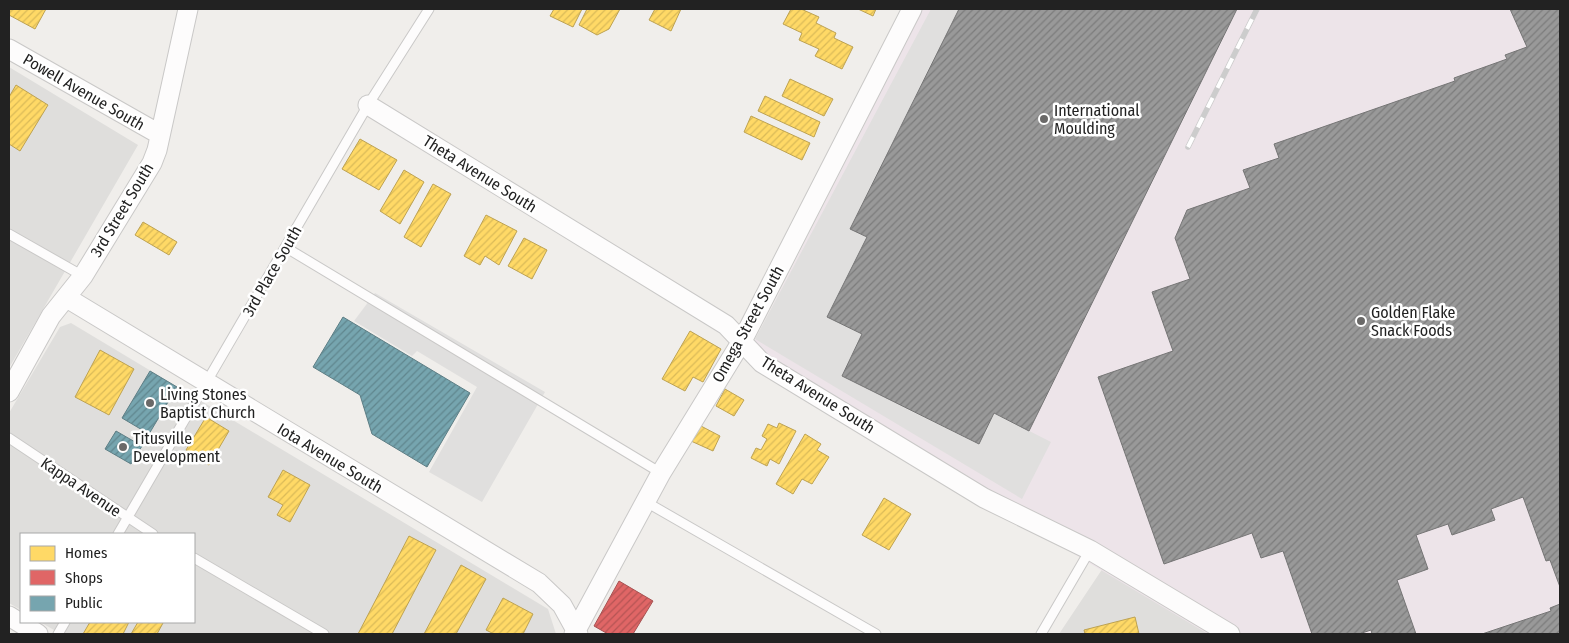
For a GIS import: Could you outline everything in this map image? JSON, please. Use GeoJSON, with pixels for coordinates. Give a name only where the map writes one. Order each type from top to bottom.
{"type":"FeatureCollection","features":[{"type":"Feature","properties":{"kind":"street","name":"3rd Street South"},"geometry":{"type":"LineString","coordinates":[[9,392],[52,316],[83,276],[152,163],[157,150],[188,9]]}},
{"type":"Feature","properties":{"kind":"street","name":"Omega Street South"},"geometry":{"type":"LineString","coordinates":[[576,633],[661,473],[742,341],[912,9]]}},
{"type":"Feature","properties":{"kind":"street","name":"Powell Avenue South"},"geometry":{"type":"LineString","coordinates":[[9,49],[159,134]]}},
{"type":"Feature","properties":{"kind":"street","name":"Theta Avenue South"},"geometry":{"type":"LineString","coordinates":[[368,105],[726,325],[762,363],[984,498],[1090,550],[1230,634]]}},
{"type":"Feature","properties":{"kind":"street","name":"Iota Avenue South"},"geometry":{"type":"LineString","coordinates":[[67,298],[538,583],[562,604],[576,633]]}},
{"type":"Feature","properties":{"kind":"street"},"geometry":{"type":"LineString","coordinates":[[9,616],[37,634]]}},
{"type":"Feature","properties":{"kind":"lane","name":"3rd Place South"},"geometry":{"type":"LineString","coordinates":[[119,533],[206,383],[211,378],[368,105],[429,9]]}},
{"type":"Feature","properties":{"kind":"lane"},"geometry":{"type":"LineString","coordinates":[[9,234],[83,276]]}},
{"type":"Feature","properties":{"kind":"lane"},"geometry":{"type":"LineString","coordinates":[[285,247],[661,473]]}},
{"type":"Feature","properties":{"kind":"lane","name":"Kappa Avenue"},"geometry":{"type":"LineString","coordinates":[[9,438],[127,519],[151,533]]}},
{"type":"Feature","properties":{"kind":"lane"},"geometry":{"type":"LineString","coordinates":[[646,502],[876,634]]}},
{"type":"Feature","properties":{"kind":"lane"},"geometry":{"type":"LineString","coordinates":[[1041,634],[1090,550]]}},
{"type":"Feature","properties":{"kind":"lane"},"geometry":{"type":"LineString","coordinates":[[195,559],[324,634]]}},
{"type":"Feature","properties":{"kind":"lane"},"geometry":{"type":"LineString","coordinates":[[58,634],[64,623]]}},
{"type":"Feature","properties":{"kind":"shaded area","name":"Golden Flake Snack Foods"},"geometry":{"type":"Polygon","coordinates":[[[923,9],[1560,9],[1560,634],[1208,634],[746,358],[923,9]]]}},
{"type":"Feature","properties":{"kind":"shaded area"},"geometry":{"type":"Polygon","coordinates":[[[931,9],[959,9],[850,229],[867,237],[827,317],[862,334],[842,376],[979,444],[994,413],[1051,442],[1022,499],[755,339],[931,9]]]}},
{"type":"Feature","properties":{"kind":"shaded area"},"geometry":{"type":"Polygon","coordinates":[[[9,67],[138,145],[9,368],[9,67]]]}},
{"type":"Feature","properties":{"kind":"shaded area"},"geometry":{"type":"Polygon","coordinates":[[[375,293],[545,392],[482,502],[429,472],[477,387],[417,351],[412,356],[354,321],[375,293]]]}},
{"type":"Feature","properties":{"kind":"shaded area"},"geometry":{"type":"Polygon","coordinates":[[[71,323],[548,609],[556,634],[61,634],[42,623],[195,623],[195,533],[20,533],[20,609],[9,603],[9,413],[60,327],[71,323]]]}},
{"type":"Feature","properties":{"kind":"shaded area"},"geometry":{"type":"Polygon","coordinates":[[[1103,568],[1215,634],[1059,634],[1103,568]]]}},
{"type":"Feature","properties":{"kind":"building: Homes"},"geometry":{"type":"Polygon","coordinates":[[[10,9],[46,9],[35,29],[9,15],[10,9]]]}},
{"type":"Feature","properties":{"kind":"building: Homes"},"geometry":{"type":"Polygon","coordinates":[[[554,9],[582,9],[573,27],[550,16],[554,9]]]}},
{"type":"Feature","properties":{"kind":"building: Homes"},"geometry":{"type":"Polygon","coordinates":[[[587,9],[620,9],[609,29],[597,35],[579,25],[587,9]]]}},
{"type":"Feature","properties":{"kind":"building: Homes"},"geometry":{"type":"Polygon","coordinates":[[[655,9],[681,9],[671,31],[649,20],[655,9]]]}},
{"type":"Feature","properties":{"kind":"building: Homes"},"geometry":{"type":"Polygon","coordinates":[[[791,9],[801,9],[819,17],[816,23],[836,33],[834,38],[853,47],[842,69],[815,56],[819,49],[799,40],[802,33],[783,24],[791,9]]]}},
{"type":"Feature","properties":{"kind":"building: Homes"},"geometry":{"type":"Polygon","coordinates":[[[858,9],[876,9],[873,16],[858,9]]]}},
{"type":"Feature","properties":{"kind":"building: Homes"},"geometry":{"type":"Polygon","coordinates":[[[790,79],[833,99],[824,116],[782,96],[790,79]]]}},
{"type":"Feature","properties":{"kind":"building: Homes"},"geometry":{"type":"Polygon","coordinates":[[[16,85],[48,105],[20,151],[9,144],[9,97],[16,85]]]}},
{"type":"Feature","properties":{"kind":"building: Homes"},"geometry":{"type":"Polygon","coordinates":[[[765,96],[820,122],[814,137],[758,111],[765,96]]]}},
{"type":"Feature","properties":{"kind":"building: Homes"},"geometry":{"type":"Polygon","coordinates":[[[751,116],[810,143],[802,160],[744,132],[751,116]]]}},
{"type":"Feature","properties":{"kind":"building: Homes"},"geometry":{"type":"Polygon","coordinates":[[[360,139],[397,160],[379,190],[342,169],[360,139]]]}},
{"type":"Feature","properties":{"kind":"building: Homes"},"geometry":{"type":"Polygon","coordinates":[[[404,170],[424,182],[400,224],[380,211],[404,170]]]}},
{"type":"Feature","properties":{"kind":"building: Homes"},"geometry":{"type":"Polygon","coordinates":[[[433,184],[451,194],[421,247],[404,237],[433,184]]]}},
{"type":"Feature","properties":{"kind":"building: Homes"},"geometry":{"type":"Polygon","coordinates":[[[486,215],[517,231],[499,265],[485,256],[480,265],[464,256],[486,215]]]}},
{"type":"Feature","properties":{"kind":"building: Homes"},"geometry":{"type":"Polygon","coordinates":[[[143,222],[177,242],[169,255],[135,235],[143,222]]]}},
{"type":"Feature","properties":{"kind":"building: Homes"},"geometry":{"type":"Polygon","coordinates":[[[524,238],[547,250],[532,279],[508,266],[524,238]]]}},
{"type":"Feature","properties":{"kind":"building: Homes"},"geometry":{"type":"Polygon","coordinates":[[[690,331],[721,349],[703,382],[693,377],[685,391],[662,379],[690,331]]]}},
{"type":"Feature","properties":{"kind":"building: Homes"},"geometry":{"type":"Polygon","coordinates":[[[100,350],[134,369],[109,415],[75,397],[100,350]]]}},
{"type":"Feature","properties":{"kind":"building: Homes"},"geometry":{"type":"Polygon","coordinates":[[[725,389],[744,400],[734,416],[716,406],[725,389]]]}},
{"type":"Feature","properties":{"kind":"building: Homes"},"geometry":{"type":"Polygon","coordinates":[[[206,417],[229,431],[209,465],[186,450],[206,417]]]}},
{"type":"Feature","properties":{"kind":"building: Homes"},"geometry":{"type":"Polygon","coordinates":[[[779,423],[796,431],[779,464],[770,459],[767,466],[751,458],[756,448],[761,450],[767,439],[762,436],[768,424],[777,428],[779,423]]]}},
{"type":"Feature","properties":{"kind":"building: Homes"},"geometry":{"type":"Polygon","coordinates":[[[699,425],[720,436],[713,451],[691,441],[699,425]]]}},
{"type":"Feature","properties":{"kind":"building: Homes"},"geometry":{"type":"Polygon","coordinates":[[[805,434],[821,444],[817,450],[829,457],[812,484],[802,479],[793,494],[776,484],[805,434]]]}},
{"type":"Feature","properties":{"kind":"building: Homes"},"geometry":{"type":"Polygon","coordinates":[[[283,470],[310,485],[290,522],[277,515],[283,505],[268,497],[283,470]]]}},
{"type":"Feature","properties":{"kind":"building: Homes"},"geometry":{"type":"Polygon","coordinates":[[[884,498],[911,514],[889,550],[862,535],[884,498]]]}},
{"type":"Feature","properties":{"kind":"building: Homes"},"geometry":{"type":"Polygon","coordinates":[[[409,536],[436,550],[392,634],[358,634],[409,536]]]}},
{"type":"Feature","properties":{"kind":"building: Homes"},"geometry":{"type":"Polygon","coordinates":[[[461,565],[486,579],[456,634],[424,634],[461,565]]]}},
{"type":"Feature","properties":{"kind":"building: Homes"},"geometry":{"type":"Polygon","coordinates":[[[503,598],[533,614],[523,634],[494,634],[486,630],[503,598]]]}},
{"type":"Feature","properties":{"kind":"building: Homes"},"geometry":{"type":"Polygon","coordinates":[[[1135,617],[1139,634],[1085,634],[1084,630],[1135,617]]]}},
{"type":"Feature","properties":{"kind":"building: Homes"},"geometry":{"type":"Polygon","coordinates":[[[89,623],[128,623],[123,634],[83,634],[89,623]]]}},
{"type":"Feature","properties":{"kind":"building: Homes"},"geometry":{"type":"Polygon","coordinates":[[[137,623],[163,623],[157,634],[131,634],[137,623]]]}},
{"type":"Feature","properties":{"kind":"building: Shops"},"geometry":{"type":"Polygon","coordinates":[[[619,581],[653,601],[633,634],[608,634],[594,626],[619,581]]]}},
{"type":"Feature","properties":{"kind":"building: Public"},"geometry":{"type":"Polygon","coordinates":[[[343,317],[470,393],[427,467],[372,434],[360,395],[313,367],[343,317]]]}},
{"type":"Feature","properties":{"kind":"building: Public","name":"Living Stones Baptist Church"},"geometry":{"type":"Polygon","coordinates":[[[150,371],[177,387],[149,434],[122,418],[150,371]]]}},
{"type":"Feature","properties":{"kind":"building: Public","name":"Titusville Development"},"geometry":{"type":"Polygon","coordinates":[[[116,431],[142,446],[131,464],[105,449],[116,431]]]}},
{"type":"Feature","properties":{"kind":"building: Industry","name":"International Moulding"},"geometry":{"type":"Polygon","coordinates":[[[959,9],[1237,9],[1029,431],[994,413],[979,444],[842,376],[862,334],[827,317],[867,237],[850,229],[959,9]]]}},
{"type":"Feature","properties":{"kind":"building: Industry","name":"Golden Flake Snack Foods"},"geometry":{"type":"Polygon","coordinates":[[[1510,9],[1560,9],[1560,587],[1550,560],[1546,561],[1523,497],[1491,509],[1495,520],[1452,535],[1448,524],[1416,535],[1428,569],[1397,580],[1416,634],[1372,634],[1371,630],[1359,634],[1312,634],[1283,551],[1261,558],[1252,533],[1164,564],[1098,377],[1173,351],[1152,292],[1190,279],[1175,238],[1187,210],[1250,188],[1243,170],[1279,158],[1274,144],[1455,81],[1454,78],[1507,59],[1505,55],[1527,47],[1510,9]]]}},
{"type":"Feature","properties":{"kind":"building: Industry"},"geometry":{"type":"Polygon","coordinates":[[[1560,604],[1560,634],[1482,634],[1551,611],[1550,608],[1560,604]]]}},
{"type":"Feature","properties":{"kind":"railway"},"geometry":{"type":"LineString","coordinates":[[1188,147],[1257,9]]}},
{"type":"Feature","properties":{"kind":"place","name":"International Moulding"},"geometry":{"type":"Point","coordinates":[1044,119]}},
{"type":"Feature","properties":{"kind":"place","name":"Golden Flake Snack Foods"},"geometry":{"type":"Point","coordinates":[1361,321]}},
{"type":"Feature","properties":{"kind":"place","name":"Living Stones Baptist Church"},"geometry":{"type":"Point","coordinates":[150,403]}},
{"type":"Feature","properties":{"kind":"place","name":"Titusville Development"},"geometry":{"type":"Point","coordinates":[123,447]}}]}
